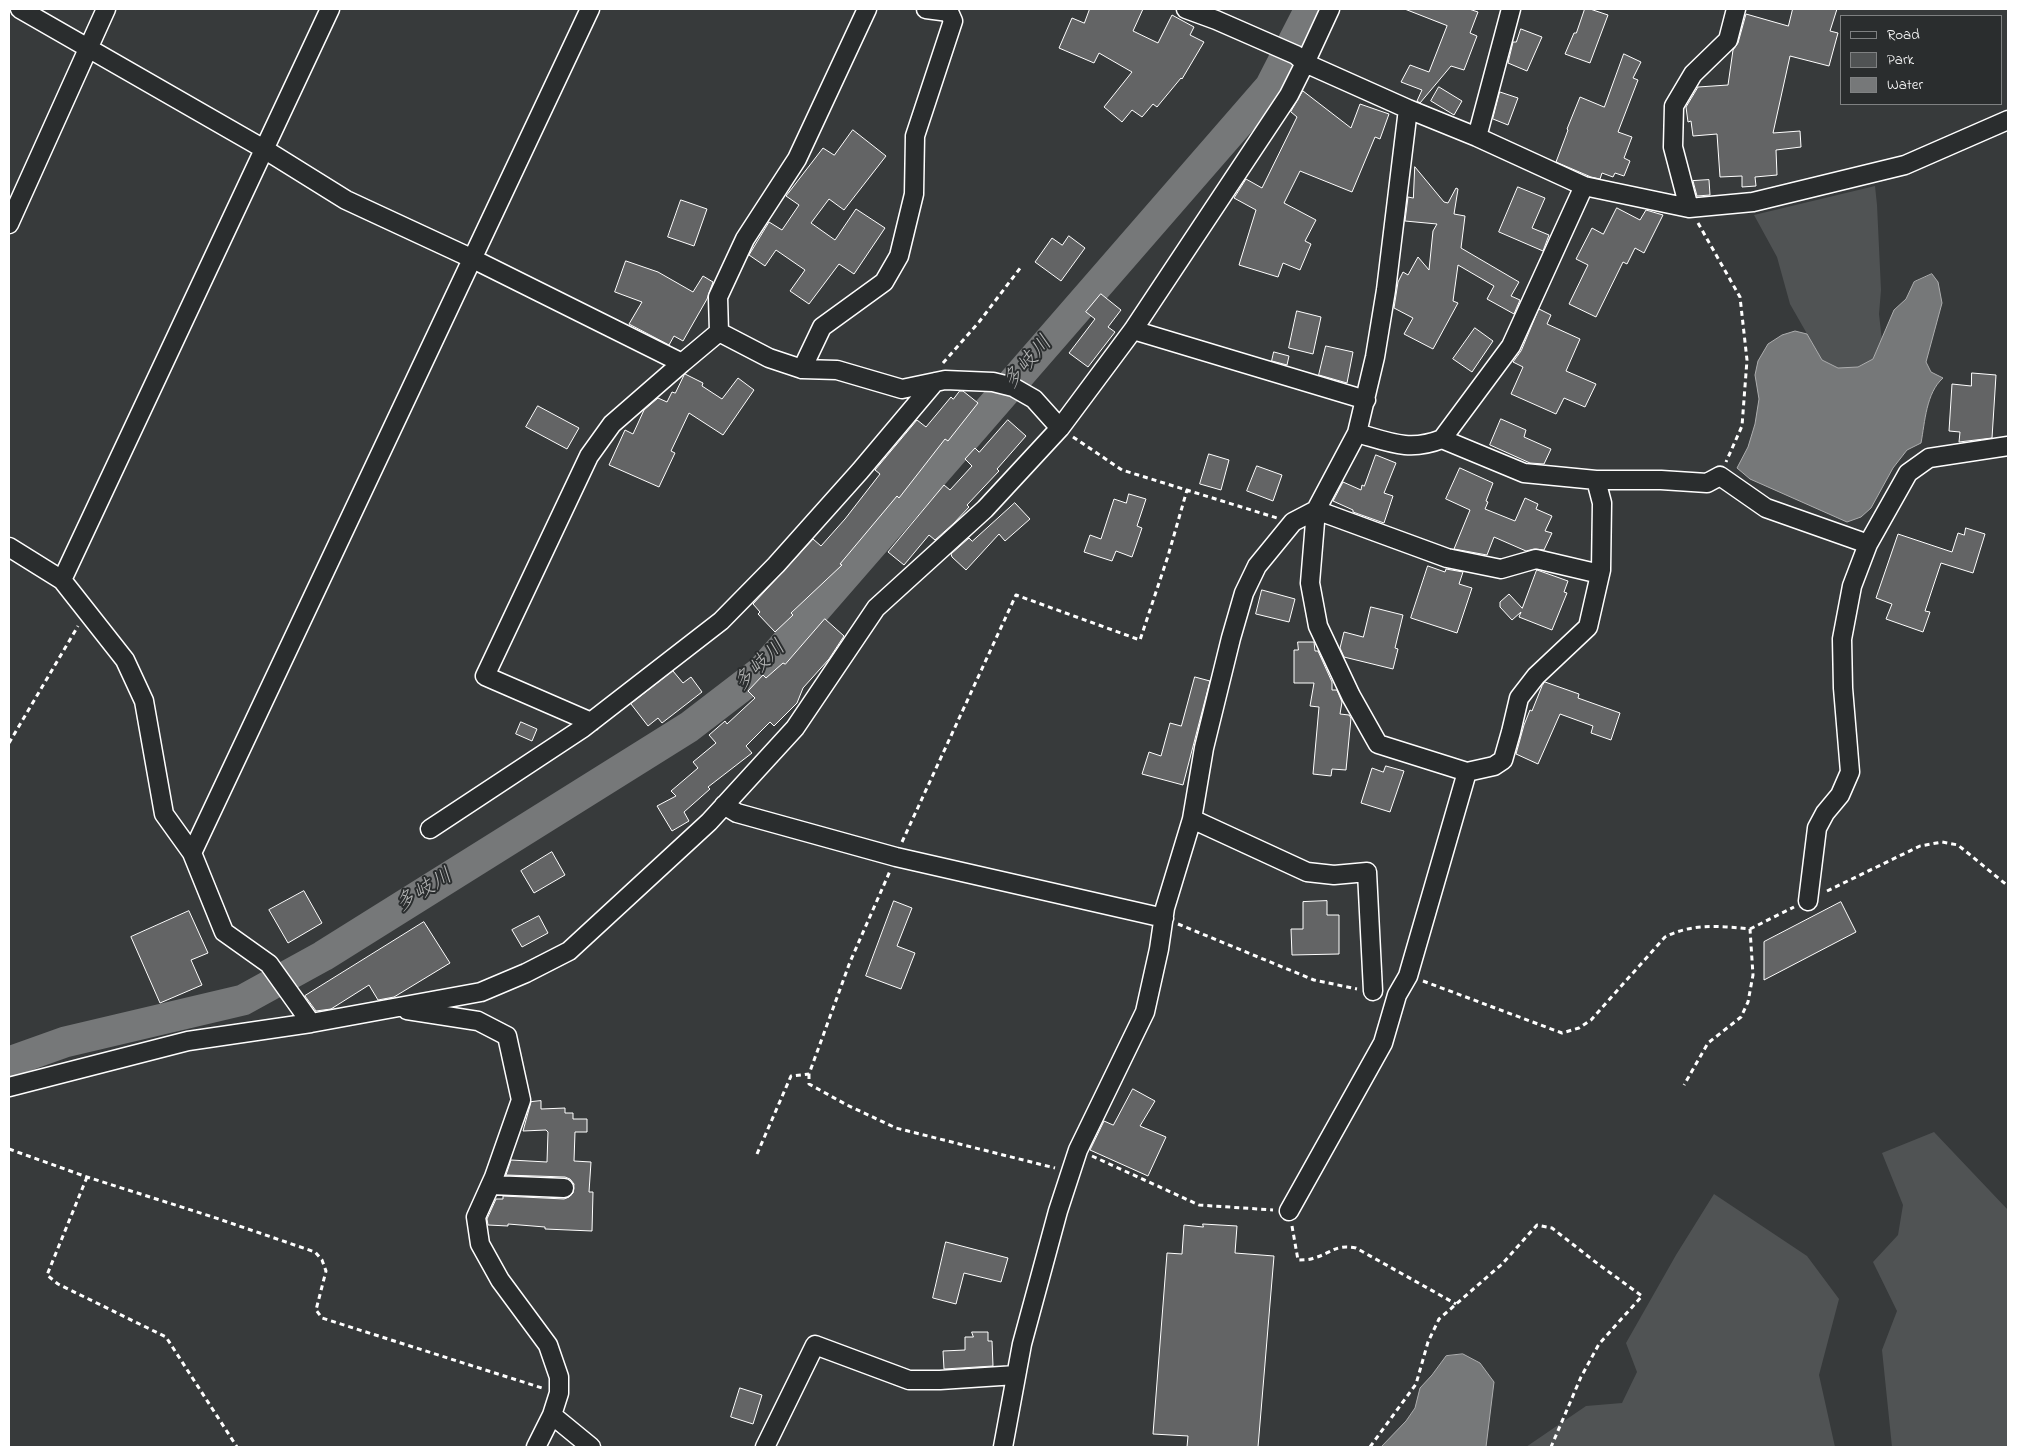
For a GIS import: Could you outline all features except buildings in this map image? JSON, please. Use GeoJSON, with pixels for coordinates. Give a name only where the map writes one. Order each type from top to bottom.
{"type":"FeatureCollection","features":[{"type":"Feature","properties":{"kind":"street"},"geometry":{"type":"LineString","coordinates":[[20,9],[264,149],[346,200],[471,258],[682,362]]}},
{"type":"Feature","properties":{"kind":"street"},"geometry":{"type":"LineString","coordinates":[[9,224],[105,11],[123,9]]}},
{"type":"Feature","properties":{"kind":"street"},"geometry":{"type":"LineString","coordinates":[[62,580],[330,9]]}},
{"type":"Feature","properties":{"kind":"street"},"geometry":{"type":"LineString","coordinates":[[192,853],[590,9]]}},
{"type":"Feature","properties":{"kind":"street"},"geometry":{"type":"LineString","coordinates":[[719,332],[718,297],[745,239],[797,159],[866,9]]}},
{"type":"Feature","properties":{"kind":"street"},"geometry":{"type":"LineString","coordinates":[[802,369],[822,327],[884,282],[899,256],[914,194],[914,136],[953,21],[949,12],[926,9]]}},
{"type":"Feature","properties":{"kind":"street"},"geometry":{"type":"LineString","coordinates":[[1186,9],[1296,55],[1305,63],[1408,109],[1477,136],[1584,186],[1689,208],[1753,202],[1905,165],[2008,120]]}},
{"type":"Feature","properties":{"kind":"street"},"geometry":{"type":"LineString","coordinates":[[9,1087],[188,1041],[311,1023],[481,992],[526,973],[569,951],[709,822],[795,728],[876,608],[985,509],[1060,428],[1133,330],[1289,95],[1330,9]]}},
{"type":"Feature","properties":{"kind":"street"},"geometry":{"type":"LineString","coordinates":[[1477,136],[1511,9]]}},
{"type":"Feature","properties":{"kind":"street"},"geometry":{"type":"LineString","coordinates":[[1689,208],[1673,147],[1674,106],[1693,74],[1728,40],[1736,9]]}},
{"type":"Feature","properties":{"kind":"street"},"geometry":{"type":"LineString","coordinates":[[1408,109],[1386,290],[1366,400],[1357,433],[1316,510],[1310,583],[1318,626],[1351,696],[1378,744],[1467,772],[1494,766],[1502,760],[1512,732],[1518,698],[1536,676],[1588,627],[1600,574],[1602,502],[1596,480]]}},
{"type":"Feature","properties":{"kind":"street"},"geometry":{"type":"LineString","coordinates":[[1357,433],[1406,447],[1432,444],[1442,439],[1511,346],[1584,186]]}},
{"type":"Feature","properties":{"kind":"street"},"geometry":{"type":"LineString","coordinates":[[1133,330],[1366,400]]}},
{"type":"Feature","properties":{"kind":"street"},"geometry":{"type":"LineString","coordinates":[[591,722],[485,676],[589,456],[612,424],[719,332]]}},
{"type":"Feature","properties":{"kind":"street"},"geometry":{"type":"LineString","coordinates":[[719,332],[768,358],[802,369],[837,370],[902,389],[946,380],[993,382],[1013,387],[1034,399],[1060,428]]}},
{"type":"Feature","properties":{"kind":"street"},"geometry":{"type":"LineString","coordinates":[[430,829],[591,722],[721,621],[776,565],[860,471],[931,383]]}},
{"type":"Feature","properties":{"kind":"street"},"geometry":{"type":"LineString","coordinates":[[1442,439],[1524,474],[1596,480],[1661,480],[1707,483],[1720,476],[1766,508],[1868,544]]}},
{"type":"Feature","properties":{"kind":"street"},"geometry":{"type":"LineString","coordinates":[[1808,901],[1817,828],[1825,813],[1840,795],[1850,772],[1843,688],[1842,639],[1852,586],[1868,544],[1908,473],[1929,458],[2008,446]]}},
{"type":"Feature","properties":{"kind":"street"},"geometry":{"type":"LineString","coordinates":[[1003,1447],[1022,1344],[1058,1211],[1078,1150],[1145,1012],[1159,949],[1165,908],[1192,819],[1204,748],[1231,638],[1244,593],[1257,566],[1293,522],[1316,510],[1447,558],[1501,569],[1536,558],[1600,574]]}},
{"type":"Feature","properties":{"kind":"street"},"geometry":{"type":"LineString","coordinates":[[9,547],[62,580],[125,660],[144,701],[164,814],[192,853],[224,932],[269,964],[311,1023]]}},
{"type":"Feature","properties":{"kind":"street"},"geometry":{"type":"LineString","coordinates":[[1289,1211],[1383,1043],[1397,996],[1408,976],[1467,772]]}},
{"type":"Feature","properties":{"kind":"street"},"geometry":{"type":"LineString","coordinates":[[724,805],[737,813],[896,857],[1164,918]]}},
{"type":"Feature","properties":{"kind":"street"},"geometry":{"type":"LineString","coordinates":[[1192,819],[1307,872],[1334,875],[1367,872],[1373,992]]}},
{"type":"Feature","properties":{"kind":"street"},"geometry":{"type":"LineString","coordinates":[[394,1008],[478,1021],[507,1036],[522,1100],[491,1185],[476,1217],[480,1244],[500,1280],[548,1345],[559,1377],[559,1393],[552,1415],[536,1447]]}},
{"type":"Feature","properties":{"kind":"street"},"geometry":{"type":"LineString","coordinates":[[491,1185],[564,1188]]}},
{"type":"Feature","properties":{"kind":"street"},"geometry":{"type":"LineString","coordinates":[[765,1447],[815,1345],[909,1380],[1016,1375]]}},
{"type":"Feature","properties":{"kind":"street"},"geometry":{"type":"LineString","coordinates":[[552,1415],[591,1447]]}},
{"type":"Feature","properties":{"kind":"path"},"geometry":{"type":"LineString","coordinates":[[1689,208],[1740,297],[1747,360],[1742,426],[1720,476]]}},
{"type":"Feature","properties":{"kind":"path"},"geometry":{"type":"LineString","coordinates":[[931,383],[1020,266]]}},
{"type":"Feature","properties":{"kind":"path"},"geometry":{"type":"LineString","coordinates":[[1060,428],[1122,470],[1293,522]]}},
{"type":"Feature","properties":{"kind":"path"},"geometry":{"type":"LineString","coordinates":[[1071,1172],[896,1128],[847,1105],[809,1084],[809,1074],[850,962],[1016,595],[1140,640],[1168,556],[1187,490]]}},
{"type":"Feature","properties":{"kind":"path"},"geometry":{"type":"LineString","coordinates":[[9,743],[86,612]]}},
{"type":"Feature","properties":{"kind":"path"},"geometry":{"type":"LineString","coordinates":[[1408,976],[1562,1033],[1579,1028],[1591,1020],[1665,937],[1676,931],[1715,925],[1750,929],[1920,846],[1942,842],[1958,845],[2008,886]]}},
{"type":"Feature","properties":{"kind":"path"},"geometry":{"type":"LineString","coordinates":[[1164,918],[1314,980],[1373,992]]}},
{"type":"Feature","properties":{"kind":"path"},"geometry":{"type":"LineString","coordinates":[[1684,1084],[1708,1043],[1741,1016],[1748,1002],[1753,975],[1750,929]]}},
{"type":"Feature","properties":{"kind":"path"},"geometry":{"type":"LineString","coordinates":[[757,1154],[791,1076],[809,1074]]}},
{"type":"Feature","properties":{"kind":"path"},"geometry":{"type":"LineString","coordinates":[[9,1149],[87,1177],[213,1216],[315,1252],[322,1260],[326,1271],[316,1310],[322,1318],[559,1393]]}},
{"type":"Feature","properties":{"kind":"path"},"geometry":{"type":"LineString","coordinates":[[1078,1150],[1199,1205],[1289,1211],[1298,1260],[1314,1259],[1334,1248],[1345,1246],[1356,1248],[1456,1304]]}},
{"type":"Feature","properties":{"kind":"path"},"geometry":{"type":"LineString","coordinates":[[87,1177],[47,1275],[58,1284],[166,1337],[237,1447]]}},
{"type":"Feature","properties":{"kind":"path"},"geometry":{"type":"LineString","coordinates":[[1370,1447],[1416,1384],[1428,1342],[1439,1319],[1502,1264],[1537,1225],[1552,1228],[1591,1260],[1642,1296],[1598,1344],[1581,1377],[1551,1447]]}},
{"type":"Feature","properties":{"kind":"green space"},"geometry":{"type":"Polygon","coordinates":[[[1875,186],[1881,290],[1879,314],[1882,341],[1873,359],[1858,367],[1838,368],[1822,360],[1790,304],[1777,257],[1754,215],[1875,186]]]}},
{"type":"Feature","properties":{"kind":"green space"},"geometry":{"type":"Polygon","coordinates":[[[1934,1132],[2008,1210],[2008,1447],[1892,1447],[1882,1350],[1897,1311],[1873,1262],[1898,1235],[1903,1205],[1882,1153],[1934,1132]]]}},
{"type":"Feature","properties":{"kind":"green space"},"geometry":{"type":"Polygon","coordinates":[[[1714,1194],[1807,1256],[1839,1299],[1819,1375],[1835,1447],[1526,1447],[1586,1406],[1622,1403],[1637,1372],[1626,1343],[1676,1255],[1714,1194]]]}},
{"type":"Feature","properties":{"kind":"water"},"geometry":{"type":"Polygon","coordinates":[[[1932,274],[1938,282],[1942,303],[1926,362],[1931,372],[1943,378],[1937,384],[1930,400],[1921,443],[1907,450],[1893,468],[1871,508],[1861,517],[1847,522],[1750,479],[1737,468],[1748,447],[1755,424],[1759,399],[1755,375],[1758,361],[1768,344],[1782,335],[1795,331],[1807,334],[1822,360],[1838,368],[1858,367],[1873,359],[1894,310],[1906,299],[1914,282],[1932,274]]]}},
{"type":"Feature","properties":{"kind":"water"},"geometry":{"type":"Polygon","coordinates":[[[1463,1354],[1480,1363],[1494,1382],[1486,1447],[1381,1447],[1406,1421],[1415,1408],[1420,1388],[1446,1356],[1463,1354]]]}},
{"type":"Feature","properties":{"kind":"waterway","name":"多岐川"},"geometry":{"type":"LineString","coordinates":[[9,1062],[65,1042],[243,1000],[323,956],[689,727],[762,671],[1270,87],[1310,9]]}}]}
